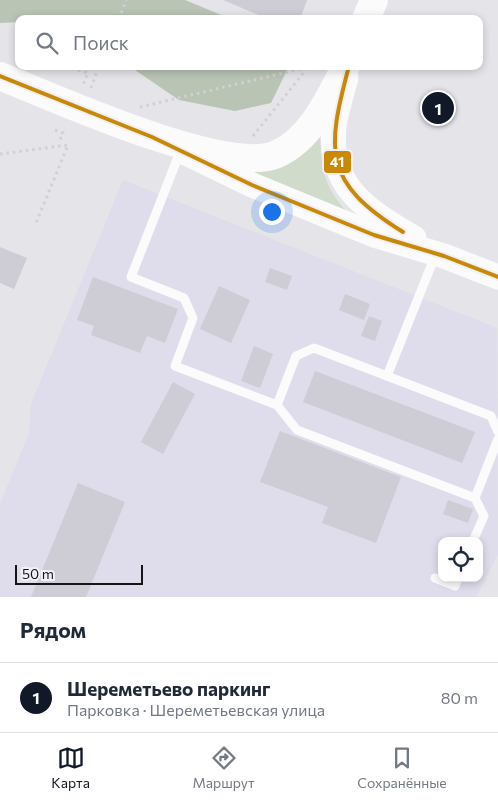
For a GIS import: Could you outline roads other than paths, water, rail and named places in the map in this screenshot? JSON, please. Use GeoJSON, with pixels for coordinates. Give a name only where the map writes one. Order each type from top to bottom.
{"type":"FeatureCollection","features":[{"type":"Feature","properties":{"kind":"main road"},"geometry":{"type":"LineString","coordinates":[[368,15],[374,0]]}},
{"type":"Feature","properties":{"kind":"main road"},"geometry":{"type":"LineString","coordinates":[[0,76],[150,124],[230,157],[249,158],[275,156],[290,147],[307,130],[324,108],[345,70]]}},
{"type":"Feature","properties":{"kind":"main road"},"geometry":{"type":"LineString","coordinates":[[346,70],[335,121],[334,147],[338,168],[349,190],[366,208],[440,255]]}},
{"type":"Feature","properties":{"kind":"main road"},"geometry":{"type":"LineString","coordinates":[[150,124],[181,151],[252,185],[374,235],[440,255],[498,277]]}},
{"type":"Feature","properties":{"kind":"lane"},"geometry":{"type":"LineString","coordinates":[[181,151],[131,277],[184,298],[193,318],[175,366],[277,405],[297,430],[475,498],[484,516],[475,537]]}},
{"type":"Feature","properties":{"kind":"lane"},"geometry":{"type":"LineString","coordinates":[[387,376],[440,255]]}},
{"type":"Feature","properties":{"kind":"lane"},"geometry":{"type":"LineString","coordinates":[[277,405],[296,356],[314,348],[491,416],[498,432]]}},
{"type":"Feature","properties":{"kind":"lane"},"geometry":{"type":"LineString","coordinates":[[475,498],[498,439]]}},
{"type":"Feature","properties":{"kind":"lane"},"geometry":{"type":"LineString","coordinates":[[445,582],[455,586],[456,582]]}},
{"type":"Feature","properties":{"kind":"place","name":"Шереметьево паркинг"},"geometry":{"type":"Point","coordinates":[438,108]}}]}
